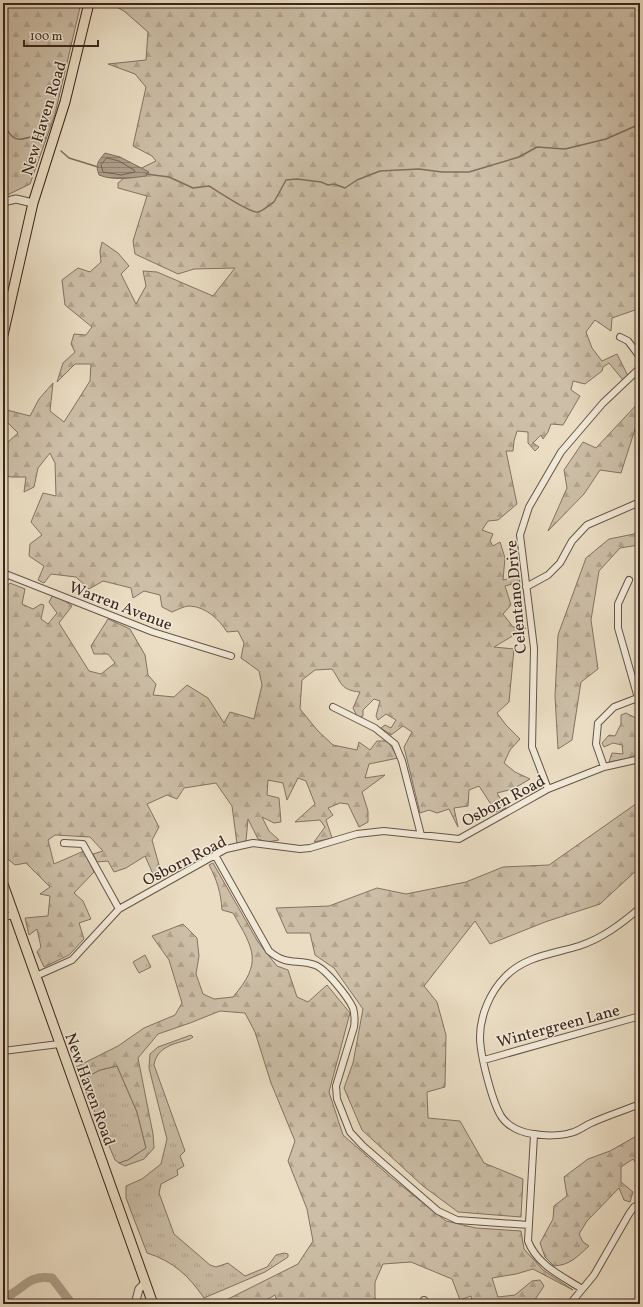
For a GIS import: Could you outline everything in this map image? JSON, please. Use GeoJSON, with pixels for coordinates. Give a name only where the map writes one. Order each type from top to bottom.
{"type":"FeatureCollection","features":[{"type":"Feature","properties":{"kind":"main road","name":"New Haven Road"},"geometry":{"type":"LineString","coordinates":[[3,335],[33,202],[65,102],[89,3]]}},
{"type":"Feature","properties":{"kind":"main road","name":"New Haven Road"},"geometry":{"type":"LineString","coordinates":[[3,884],[152,1304]]}},
{"type":"Feature","properties":{"kind":"street"},"geometry":{"type":"LineString","coordinates":[[3,202],[16,199],[33,202]]}},
{"type":"Feature","properties":{"kind":"street"},"geometry":{"type":"LineString","coordinates":[[620,337],[628,340],[640,357]]}},
{"type":"Feature","properties":{"kind":"street","name":"Celentano Drive"},"geometry":{"type":"LineString","coordinates":[[548,789],[532,747],[534,648],[520,535],[529,507],[561,452],[603,402],[640,368]]}},
{"type":"Feature","properties":{"kind":"street"},"geometry":{"type":"LineString","coordinates":[[526,587],[548,576],[560,563],[572,541],[587,525],[640,502]]}},
{"type":"Feature","properties":{"kind":"street","name":"Warren Avenue"},"geometry":{"type":"LineString","coordinates":[[3,573],[152,632],[231,656]]}},
{"type":"Feature","properties":{"kind":"street"},"geometry":{"type":"LineString","coordinates":[[604,767],[596,744],[598,723],[614,707],[639,698],[618,628],[618,604],[629,580]]}},
{"type":"Feature","properties":{"kind":"street"},"geometry":{"type":"LineString","coordinates":[[333,707],[375,728],[395,744],[402,761],[421,834]]}},
{"type":"Feature","properties":{"kind":"street","name":"Osborn Road"},"geometry":{"type":"LineString","coordinates":[[36,976],[72,960],[118,909],[226,849],[253,843],[300,850],[357,834],[384,831],[459,839],[548,789],[604,767],[640,759]]}},
{"type":"Feature","properties":{"kind":"street"},"geometry":{"type":"LineString","coordinates":[[64,843],[83,844],[118,909]]}},
{"type":"Feature","properties":{"kind":"street"},"geometry":{"type":"LineString","coordinates":[[215,855],[269,951],[283,961],[313,964],[321,968],[352,1007],[355,1018],[353,1033],[336,1086],[337,1099],[350,1132],[438,1211],[457,1220],[529,1226]]}},
{"type":"Feature","properties":{"kind":"street"},"geometry":{"type":"LineString","coordinates":[[640,908],[617,928],[595,940],[580,946],[540,956],[525,962],[505,977],[489,999],[483,1015],[480,1037],[493,1096],[501,1116],[508,1124],[520,1131],[534,1134],[570,1134],[590,1124],[640,1104]]}},
{"type":"Feature","properties":{"kind":"street"},"geometry":{"type":"LineString","coordinates":[[3,917],[14,915]]}},
{"type":"Feature","properties":{"kind":"street","name":"Wintergreen Lane"},"geometry":{"type":"LineString","coordinates":[[484,1060],[640,1016]]}},
{"type":"Feature","properties":{"kind":"street"},"geometry":{"type":"LineString","coordinates":[[3,1050],[59,1044]]}},
{"type":"Feature","properties":{"kind":"street"},"geometry":{"type":"LineString","coordinates":[[534,1134],[528,1241],[532,1251],[541,1262],[582,1289]]}},
{"type":"Feature","properties":{"kind":"street"},"geometry":{"type":"LineString","coordinates":[[570,1304],[594,1274],[629,1214],[634,1207],[640,1204]]}},
{"type":"Feature","properties":{"kind":"street"},"geometry":{"type":"LineString","coordinates":[[135,1304],[139,1289],[144,1284]]}},
{"type":"Feature","properties":{"kind":"green space"},"geometry":{"type":"Polygon","coordinates":[[[3,3],[81,3],[55,114],[30,184],[3,197],[3,3]]]}},
{"type":"Feature","properties":{"kind":"green space"},"geometry":{"type":"Polygon","coordinates":[[[109,3],[640,3],[640,316],[635,310],[612,318],[611,331],[595,320],[586,332],[592,348],[602,361],[617,354],[628,376],[623,380],[609,363],[603,367],[602,371],[585,384],[573,381],[571,390],[580,396],[563,425],[551,424],[543,439],[541,435],[533,443],[539,447],[535,451],[528,443],[528,432],[517,431],[513,451],[506,451],[517,504],[498,520],[488,521],[482,530],[493,534],[490,541],[493,546],[500,542],[505,558],[503,580],[518,577],[520,582],[505,586],[511,605],[503,614],[513,627],[526,628],[494,647],[514,649],[509,702],[497,713],[506,725],[520,739],[510,750],[504,763],[515,772],[530,779],[513,789],[497,793],[506,808],[496,812],[479,786],[469,790],[468,806],[454,808],[458,827],[449,809],[437,813],[429,810],[420,813],[404,747],[412,732],[403,726],[391,735],[381,728],[385,725],[391,728],[396,720],[386,714],[378,720],[376,716],[380,701],[374,699],[363,710],[363,716],[358,718],[353,708],[360,692],[345,688],[332,669],[315,670],[302,680],[300,709],[318,731],[333,745],[357,750],[359,742],[370,750],[377,741],[388,741],[398,758],[369,764],[365,778],[385,775],[362,792],[368,811],[368,822],[359,827],[348,804],[340,803],[328,808],[333,815],[326,820],[332,838],[314,842],[325,827],[320,820],[295,822],[315,804],[306,781],[298,778],[287,800],[283,783],[268,780],[267,795],[279,798],[281,822],[274,823],[262,817],[269,831],[279,840],[267,842],[258,839],[248,819],[246,841],[237,844],[232,806],[216,783],[184,788],[177,799],[167,795],[147,804],[159,827],[152,840],[161,872],[153,874],[145,856],[126,868],[114,872],[108,861],[97,862],[93,854],[103,851],[90,837],[55,835],[48,840],[54,864],[86,850],[94,872],[74,893],[83,901],[91,919],[79,923],[84,939],[69,955],[44,967],[37,952],[41,947],[37,929],[29,935],[25,918],[48,916],[50,896],[40,894],[50,887],[26,863],[15,865],[3,855],[3,590],[10,583],[25,589],[22,604],[33,609],[41,604],[44,605],[41,619],[48,624],[57,613],[49,602],[54,593],[72,606],[59,623],[89,671],[101,674],[115,663],[108,654],[94,654],[91,646],[108,619],[130,629],[145,655],[148,675],[156,684],[153,695],[174,697],[187,685],[208,698],[224,723],[230,712],[254,719],[262,685],[259,671],[241,658],[244,643],[238,631],[227,632],[216,618],[207,611],[188,606],[172,612],[162,607],[160,595],[144,591],[133,598],[131,588],[103,581],[89,589],[76,577],[51,574],[44,583],[38,580],[44,566],[29,556],[30,544],[42,535],[31,522],[43,493],[56,496],[55,463],[50,453],[38,468],[34,487],[24,492],[26,477],[11,477],[3,475],[3,439],[8,442],[18,433],[3,418],[3,409],[30,416],[39,399],[53,383],[50,411],[64,422],[90,381],[91,364],[75,364],[57,382],[63,363],[75,352],[71,344],[74,334],[86,335],[92,327],[65,305],[62,280],[78,268],[90,272],[101,262],[100,251],[102,242],[118,253],[129,266],[121,274],[136,304],[146,286],[143,271],[157,272],[213,296],[235,268],[194,269],[178,274],[135,254],[133,241],[147,196],[118,188],[118,183],[129,174],[156,161],[152,156],[133,146],[146,87],[135,74],[108,64],[146,60],[148,32],[124,11],[109,3]]]}},
{"type":"Feature","properties":{"kind":"green space"},"geometry":{"type":"Polygon","coordinates":[[[640,401],[640,421],[636,426],[621,473],[600,470],[584,494],[548,531],[567,488],[564,470],[583,442],[596,448],[640,401]]]}},
{"type":"Feature","properties":{"kind":"green space"},"geometry":{"type":"Polygon","coordinates":[[[640,527],[640,546],[620,548],[599,571],[591,620],[598,669],[581,682],[572,740],[558,749],[555,696],[558,635],[586,558],[609,539],[634,534],[640,527]]]}},
{"type":"Feature","properties":{"kind":"green space"},"geometry":{"type":"Polygon","coordinates":[[[626,713],[640,720],[640,735],[637,738],[640,757],[609,762],[612,753],[623,754],[622,745],[613,743],[604,747],[602,743],[609,735],[615,736],[621,724],[621,715],[626,713]]]}},
{"type":"Feature","properties":{"kind":"green space"},"geometry":{"type":"Polygon","coordinates":[[[640,801],[640,867],[600,904],[545,922],[490,944],[475,921],[424,986],[437,1002],[446,1035],[445,1087],[427,1092],[428,1118],[460,1121],[484,1163],[523,1179],[521,1217],[458,1212],[423,1186],[362,1130],[344,1088],[353,1063],[363,1009],[334,968],[315,955],[310,933],[287,933],[276,908],[329,906],[377,888],[406,894],[466,882],[503,867],[549,865],[640,801]]]}},
{"type":"Feature","properties":{"kind":"green space"},"geometry":{"type":"Polygon","coordinates":[[[213,863],[258,942],[277,966],[288,970],[297,997],[308,1002],[327,985],[350,1013],[329,1092],[343,1135],[393,1179],[446,1221],[476,1228],[521,1231],[524,1249],[543,1270],[573,1290],[533,1269],[516,1274],[492,1278],[498,1297],[515,1295],[532,1281],[540,1280],[544,1286],[532,1304],[473,1304],[471,1296],[460,1300],[452,1279],[411,1262],[383,1264],[375,1282],[375,1298],[380,1304],[278,1304],[275,1295],[259,1304],[218,1304],[298,1264],[313,1241],[307,1209],[288,1161],[295,1141],[271,1083],[255,1032],[245,1013],[220,1011],[158,1034],[138,1058],[153,1134],[154,1148],[144,1159],[125,1166],[119,1163],[128,1160],[146,1148],[137,1112],[117,1066],[100,1070],[81,1080],[76,1067],[118,1046],[144,1028],[175,1015],[182,1003],[169,960],[152,936],[183,924],[197,938],[199,956],[196,974],[203,994],[214,999],[233,997],[242,985],[249,974],[252,965],[250,947],[233,913],[222,910],[218,887],[209,865],[213,863]]]}},
{"type":"Feature","properties":{"kind":"green space"},"geometry":{"type":"Polygon","coordinates":[[[145,955],[151,967],[139,973],[133,962],[145,955]]]}},
{"type":"Feature","properties":{"kind":"green space"},"geometry":{"type":"Polygon","coordinates":[[[191,1035],[193,1037],[190,1039],[173,1044],[163,1050],[156,1059],[154,1065],[185,1151],[180,1156],[184,1166],[177,1170],[178,1175],[161,1184],[159,1193],[174,1234],[210,1265],[216,1267],[228,1263],[245,1276],[267,1267],[276,1255],[284,1253],[288,1254],[288,1257],[265,1272],[204,1298],[180,1270],[165,1260],[147,1253],[126,1198],[126,1186],[142,1179],[161,1164],[167,1139],[149,1068],[150,1054],[158,1047],[191,1035]]]}},
{"type":"Feature","properties":{"kind":"green space"},"geometry":{"type":"Polygon","coordinates":[[[117,1066],[137,1112],[146,1148],[128,1160],[119,1163],[115,1160],[81,1080],[100,1070],[117,1066]]]}},
{"type":"Feature","properties":{"kind":"green space"},"geometry":{"type":"Polygon","coordinates":[[[640,1134],[640,1169],[633,1159],[621,1167],[621,1182],[633,1192],[630,1202],[624,1200],[619,1188],[587,1221],[579,1234],[583,1242],[589,1246],[569,1262],[554,1266],[545,1257],[540,1243],[553,1219],[554,1206],[567,1196],[564,1177],[588,1159],[610,1151],[640,1134]]]}},
{"type":"Feature","properties":{"kind":"water"},"geometry":{"type":"Polygon","coordinates":[[[105,153],[120,157],[149,172],[146,176],[128,178],[110,178],[99,175],[97,168],[98,163],[105,153]]]}},
{"type":"Feature","properties":{"kind":"waterway"},"geometry":{"type":"LineString","coordinates":[[3,124],[10,134],[17,139],[37,136],[46,138]]}},
{"type":"Feature","properties":{"kind":"waterway"},"geometry":{"type":"LineString","coordinates":[[146,174],[169,177],[193,188],[209,186],[242,206],[254,212],[258,212],[274,202],[286,180],[297,179],[321,182],[328,185],[334,184],[345,188],[357,180],[380,171],[419,169],[442,172],[469,172],[519,157],[537,147],[565,149],[606,139],[640,124]]}},
{"type":"Feature","properties":{"kind":"waterway"},"geometry":{"type":"LineString","coordinates":[[61,151],[69,158],[98,167]]}},
{"type":"Feature","properties":{"kind":"waterway"},"geometry":{"type":"LineString","coordinates":[[3,1298],[36,1278],[43,1277],[52,1278],[72,1304]]}}]}
